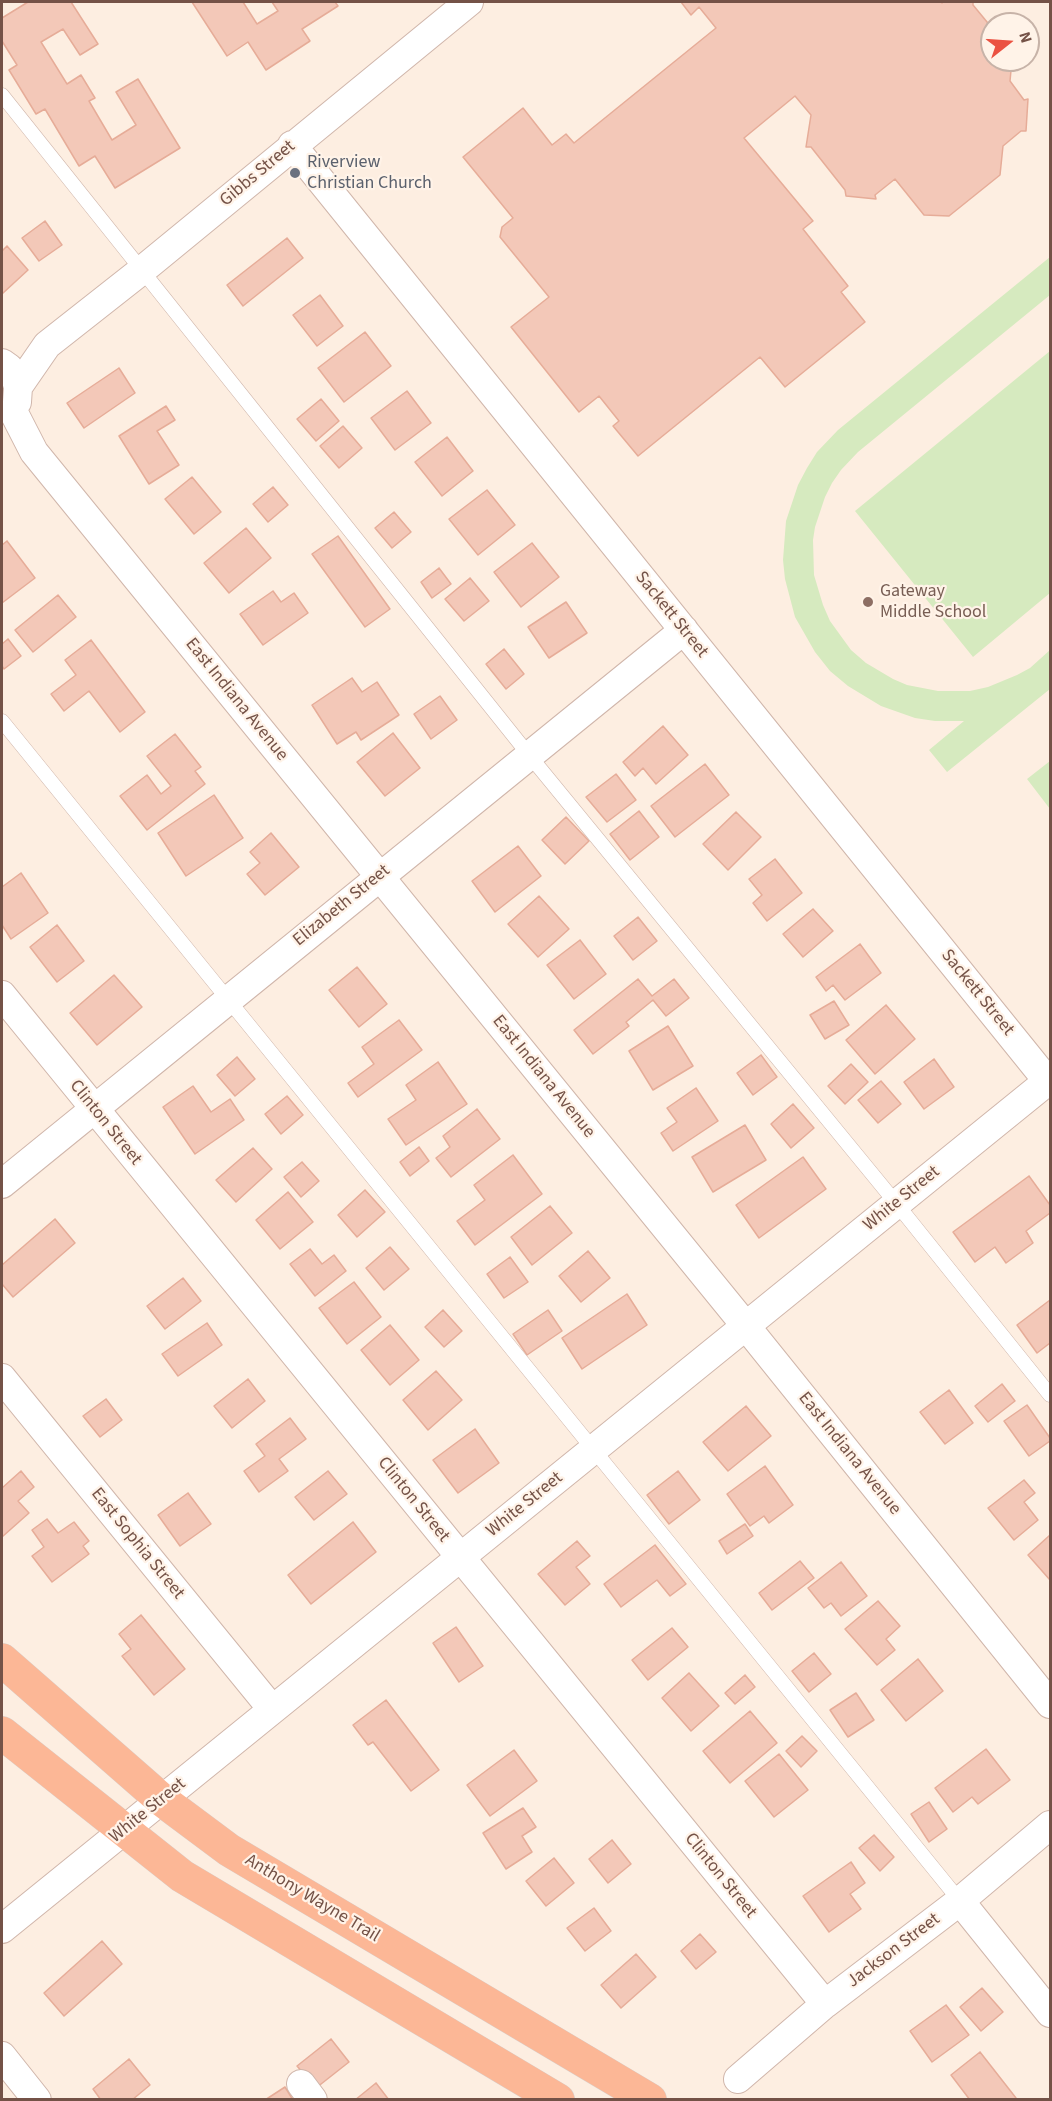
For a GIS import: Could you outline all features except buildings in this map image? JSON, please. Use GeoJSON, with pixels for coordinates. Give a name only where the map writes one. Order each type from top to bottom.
{"type":"FeatureCollection","features":[{"type":"Feature","properties":{"kind":"highway","name":"Anthony Wayne Trail"},"geometry":{"type":"LineString","coordinates":[[2,1660],[162,1800],[229,1850],[650,2100]]}},
{"type":"Feature","properties":{"kind":"highway"},"geometry":{"type":"LineString","coordinates":[[2,1733],[182,1876],[558,2100]]}},
{"type":"Feature","properties":{"kind":"street","name":"Gibbs Street"},"geometry":{"type":"LineString","coordinates":[[2,362],[47,345],[141,271],[469,2]]}},
{"type":"Feature","properties":{"kind":"street","name":"Sackett Street"},"geometry":{"type":"LineString","coordinates":[[292,145],[1050,1081]]}},
{"type":"Feature","properties":{"kind":"street","name":"Gibbs Street"},"geometry":{"type":"LineString","coordinates":[[9,413],[47,345]]}},
{"type":"Feature","properties":{"kind":"street","name":"East Indiana Avenue"},"geometry":{"type":"LineString","coordinates":[[2,362],[15,377],[9,413],[34,452],[745,1325],[1050,1704]]}},
{"type":"Feature","properties":{"kind":"street","name":"Elizabeth Street"},"geometry":{"type":"LineString","coordinates":[[2,1184],[684,630]]}},
{"type":"Feature","properties":{"kind":"street","name":"Clinton Street"},"geometry":{"type":"LineString","coordinates":[[2,995],[825,2004]]}},
{"type":"Feature","properties":{"kind":"street","name":"White Street"},"geometry":{"type":"LineString","coordinates":[[2,1929],[745,1325],[1050,1081]]}},
{"type":"Feature","properties":{"kind":"street","name":"East Sophia Street"},"geometry":{"type":"LineString","coordinates":[[2,1378],[272,1709]]}},
{"type":"Feature","properties":{"kind":"street","name":"Jackson Street"},"geometry":{"type":"LineString","coordinates":[[738,2079],[825,2004],[960,1901],[1050,1825]]}},
{"type":"Feature","properties":{"kind":"street"},"geometry":{"type":"LineString","coordinates":[[960,1901],[1050,2013]]}},
{"type":"Feature","properties":{"kind":"street"},"geometry":{"type":"LineString","coordinates":[[2,2056],[37,2100]]}},
{"type":"Feature","properties":{"kind":"lane"},"geometry":{"type":"LineString","coordinates":[[2,95],[529,755],[897,1203],[1050,1395]]}},
{"type":"Feature","properties":{"kind":"lane"},"geometry":{"type":"LineString","coordinates":[[2,722],[960,1901]]}},
{"type":"Feature","properties":{"kind":"green space"},"geometry":{"type":"Polygon","coordinates":[[[1050,257],[1050,295],[858,452],[832,483],[815,527],[814,575],[830,621],[851,650],[866,663],[893,679],[907,685],[938,691],[970,691],[988,687],[1017,675],[1030,668],[1050,650],[1050,689],[947,772],[929,750],[964,721],[915,718],[881,706],[848,686],[830,671],[815,652],[795,617],[785,579],[783,560],[786,521],[798,485],[807,468],[817,452],[838,430],[1050,257]]]}},
{"type":"Feature","properties":{"kind":"green space"},"geometry":{"type":"Polygon","coordinates":[[[1050,351],[1050,593],[973,657],[855,511],[1050,351]]]}},
{"type":"Feature","properties":{"kind":"green space"},"geometry":{"type":"Polygon","coordinates":[[[1050,761],[1050,809],[1027,779],[1050,761]]]}},
{"type":"Feature","properties":{"kind":"place","name":"Riverview Christian Church"},"geometry":{"type":"Point","coordinates":[295,173]}},
{"type":"Feature","properties":{"kind":"place","name":"Gateway Middle School"},"geometry":{"type":"Point","coordinates":[868,602]}}]}
